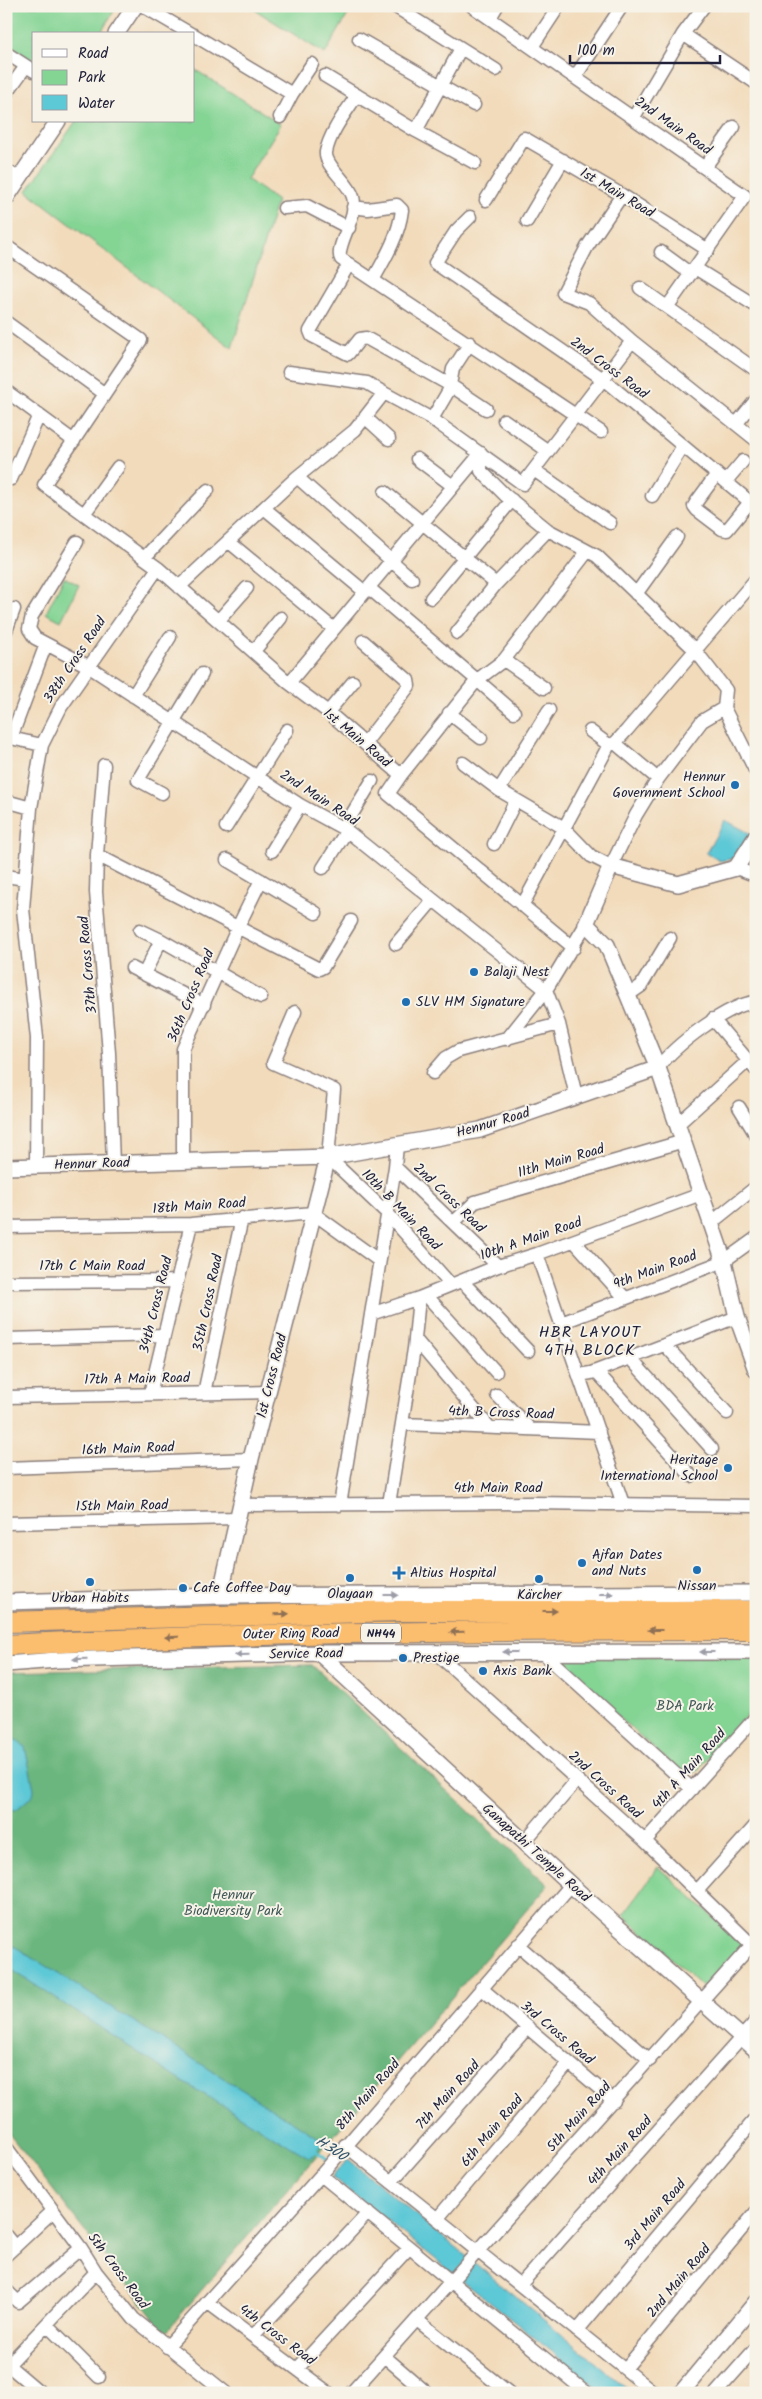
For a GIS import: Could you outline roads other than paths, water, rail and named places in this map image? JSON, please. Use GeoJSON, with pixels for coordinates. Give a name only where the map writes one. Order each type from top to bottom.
{"type":"FeatureCollection","features":[{"type":"Feature","properties":{"kind":"highway","name":"Outer Ring Road"},"geometry":{"type":"LineString","coordinates":[[6,1622],[399,1611],[756,1611]]}},
{"type":"Feature","properties":{"kind":"highway","name":"Outer Ring Road"},"geometry":{"type":"LineString","coordinates":[[6,1645],[133,1638],[297,1634],[756,1630]]}},
{"type":"Feature","properties":{"kind":"street"},"geometry":{"type":"LineString","coordinates":[[117,32],[136,6]]}},
{"type":"Feature","properties":{"kind":"street"},"geometry":{"type":"LineString","coordinates":[[143,6],[189,32]]}},
{"type":"Feature","properties":{"kind":"street"},"geometry":{"type":"LineString","coordinates":[[394,6],[496,70]]}},
{"type":"Feature","properties":{"kind":"street","name":"2nd Main Road"},"geometry":{"type":"LineString","coordinates":[[472,6],[750,197],[708,250],[668,306]]}},
{"type":"Feature","properties":{"kind":"street"},"geometry":{"type":"LineString","coordinates":[[490,18],[497,6]]}},
{"type":"Feature","properties":{"kind":"street"},"geometry":{"type":"LineString","coordinates":[[532,47],[559,6]]}},
{"type":"Feature","properties":{"kind":"street"},"geometry":{"type":"LineString","coordinates":[[575,77],[622,6]]}},
{"type":"Feature","properties":{"kind":"street"},"geometry":{"type":"LineString","coordinates":[[634,117],[682,34],[704,6]]}},
{"type":"Feature","properties":{"kind":"street"},"geometry":{"type":"LineString","coordinates":[[682,34],[756,83]]}},
{"type":"Feature","properties":{"kind":"street"},"geometry":{"type":"LineString","coordinates":[[195,36],[292,94]]}},
{"type":"Feature","properties":{"kind":"street"},"geometry":{"type":"LineString","coordinates":[[359,39],[474,105]]}},
{"type":"Feature","properties":{"kind":"street"},"geometry":{"type":"LineString","coordinates":[[416,131],[461,48]]}},
{"type":"Feature","properties":{"kind":"street"},"geometry":{"type":"LineString","coordinates":[[6,53],[30,68],[6,94]]}},
{"type":"Feature","properties":{"kind":"street"},"geometry":{"type":"LineString","coordinates":[[280,117],[292,94],[312,64]]}},
{"type":"Feature","properties":{"kind":"street"},"geometry":{"type":"LineString","coordinates":[[325,76],[416,131],[475,163]]}},
{"type":"Feature","properties":{"kind":"street"},"geometry":{"type":"LineString","coordinates":[[357,95],[331,137],[326,154],[329,164],[345,182],[354,197],[349,228],[339,256],[348,264],[470,343],[601,432]]}},
{"type":"Feature","properties":{"kind":"street"},"geometry":{"type":"LineString","coordinates":[[6,198],[57,122]]}},
{"type":"Feature","properties":{"kind":"street"},"geometry":{"type":"LineString","coordinates":[[705,167],[734,128]]}},
{"type":"Feature","properties":{"kind":"street","name":"1st Main Road"},"geometry":{"type":"LineString","coordinates":[[486,200],[524,138],[622,195],[708,250]]}},
{"type":"Feature","properties":{"kind":"street"},"geometry":{"type":"LineString","coordinates":[[527,221],[563,160]]}},
{"type":"Feature","properties":{"kind":"street"},"geometry":{"type":"LineString","coordinates":[[6,170],[19,179]]}},
{"type":"Feature","properties":{"kind":"street"},"geometry":{"type":"LineString","coordinates":[[622,195],[587,247],[563,293],[589,303],[632,341],[756,440]]}},
{"type":"Feature","properties":{"kind":"street"},"geometry":{"type":"LineString","coordinates":[[353,207],[368,209],[397,205],[402,210],[400,224],[393,242],[373,280]]}},
{"type":"Feature","properties":{"kind":"street"},"geometry":{"type":"LineString","coordinates":[[284,208],[307,206],[349,228]]}},
{"type":"Feature","properties":{"kind":"street","name":"2nd Cross Road"},"geometry":{"type":"LineString","coordinates":[[470,217],[456,231],[435,263],[603,379],[753,505]]}},
{"type":"Feature","properties":{"kind":"street"},"geometry":{"type":"LineString","coordinates":[[6,246],[141,340],[74,441],[6,392]]}},
{"type":"Feature","properties":{"kind":"street"},"geometry":{"type":"LineString","coordinates":[[661,252],[756,306]]}},
{"type":"Feature","properties":{"kind":"street"},"geometry":{"type":"LineString","coordinates":[[348,264],[310,334],[348,354],[360,339],[366,338],[486,409]]}},
{"type":"Feature","properties":{"kind":"street"},"geometry":{"type":"LineString","coordinates":[[640,288],[756,370]]}},
{"type":"Feature","properties":{"kind":"street"},"geometry":{"type":"LineString","coordinates":[[6,322],[105,394]]}},
{"type":"Feature","properties":{"kind":"street"},"geometry":{"type":"LineString","coordinates":[[289,372],[367,383],[432,418],[523,484],[632,341]]}},
{"type":"Feature","properties":{"kind":"street"},"geometry":{"type":"LineString","coordinates":[[432,418],[450,386],[453,369],[470,343]]}},
{"type":"Feature","properties":{"kind":"street"},"geometry":{"type":"LineString","coordinates":[[179,587],[297,477],[340,443],[366,418],[384,393]]}},
{"type":"Feature","properties":{"kind":"street"},"geometry":{"type":"LineString","coordinates":[[736,423],[756,400]]}},
{"type":"Feature","properties":{"kind":"street"},"geometry":{"type":"LineString","coordinates":[[11,479],[39,415]]}},
{"type":"Feature","properties":{"kind":"street"},"geometry":{"type":"LineString","coordinates":[[366,418],[389,439]]}},
{"type":"Feature","properties":{"kind":"street"},"geometry":{"type":"LineString","coordinates":[[504,420],[548,451]]}},
{"type":"Feature","properties":{"kind":"street","name":"1st Main Road"},"geometry":{"type":"LineString","coordinates":[[74,441],[44,485],[158,568],[254,650],[289,683],[365,743],[401,775],[388,794],[574,948]]}},
{"type":"Feature","properties":{"kind":"street"},"geometry":{"type":"LineString","coordinates":[[652,496],[683,446]]}},
{"type":"Feature","properties":{"kind":"street"},"geometry":{"type":"LineString","coordinates":[[289,683],[480,453]]}},
{"type":"Feature","properties":{"kind":"street"},"geometry":{"type":"LineString","coordinates":[[480,453],[481,471],[512,500],[548,530],[597,556],[695,650],[726,690],[724,708],[756,772]]}},
{"type":"Feature","properties":{"kind":"street"},"geometry":{"type":"LineString","coordinates":[[417,459],[453,486]]}},
{"type":"Feature","properties":{"kind":"street"},"geometry":{"type":"LineString","coordinates":[[743,461],[721,477],[694,506],[722,529],[728,530],[753,505]]}},
{"type":"Feature","properties":{"kind":"street"},"geometry":{"type":"LineString","coordinates":[[84,514],[118,467]]}},
{"type":"Feature","properties":{"kind":"street"},"geometry":{"type":"LineString","coordinates":[[534,470],[610,523]]}},
{"type":"Feature","properties":{"kind":"street"},"geometry":{"type":"LineString","coordinates":[[297,477],[412,579]]}},
{"type":"Feature","properties":{"kind":"street"},"geometry":{"type":"LineString","coordinates":[[144,558],[208,490]]}},
{"type":"Feature","properties":{"kind":"street"},"geometry":{"type":"LineString","coordinates":[[385,492],[496,584]]}},
{"type":"Feature","properties":{"kind":"street"},"geometry":{"type":"LineString","coordinates":[[431,598],[512,500]]}},
{"type":"Feature","properties":{"kind":"street"},"geometry":{"type":"LineString","coordinates":[[264,508],[367,590],[514,712]]}},
{"type":"Feature","properties":{"kind":"street"},"geometry":{"type":"LineString","coordinates":[[457,633],[496,584],[548,530]]}},
{"type":"Feature","properties":{"kind":"street"},"geometry":{"type":"LineString","coordinates":[[636,594],[677,537]]}},
{"type":"Feature","properties":{"kind":"street"},"geometry":{"type":"LineString","coordinates":[[228,541],[334,629]]}},
{"type":"Feature","properties":{"kind":"street","name":"2nd Main Road"},"geometry":{"type":"LineString","coordinates":[[77,542],[32,616],[29,629],[35,638],[88,666],[300,805],[345,830],[546,990]]}},
{"type":"Feature","properties":{"kind":"street"},"geometry":{"type":"LineString","coordinates":[[401,775],[449,712],[477,680],[504,660],[587,552]]}},
{"type":"Feature","properties":{"kind":"street","name":"38th Cross Road"},"geometry":{"type":"LineString","coordinates":[[36,1166],[37,1038],[23,909],[31,808],[42,746],[61,706],[158,568]]}},
{"type":"Feature","properties":{"kind":"street"},"geometry":{"type":"LineString","coordinates":[[522,906],[612,744],[628,730],[756,579]]}},
{"type":"Feature","properties":{"kind":"street"},"geometry":{"type":"LineString","coordinates":[[219,620],[247,588]]}},
{"type":"Feature","properties":{"kind":"street"},"geometry":{"type":"LineString","coordinates":[[6,631],[14,609]]}},
{"type":"Feature","properties":{"kind":"street"},"geometry":{"type":"LineString","coordinates":[[254,650],[281,618]]}},
{"type":"Feature","properties":{"kind":"street"},"geometry":{"type":"LineString","coordinates":[[133,696],[170,637]]}},
{"type":"Feature","properties":{"kind":"street"},"geometry":{"type":"LineString","coordinates":[[363,641],[409,682],[406,692],[365,743]]}},
{"type":"Feature","properties":{"kind":"street"},"geometry":{"type":"LineString","coordinates":[[42,746],[9,737],[46,644]]}},
{"type":"Feature","properties":{"kind":"street"},"geometry":{"type":"LineString","coordinates":[[504,660],[544,688]]}},
{"type":"Feature","properties":{"kind":"street"},"geometry":{"type":"LineString","coordinates":[[162,793],[138,780],[202,674]]}},
{"type":"Feature","properties":{"kind":"street"},"geometry":{"type":"LineString","coordinates":[[328,712],[353,682]]}},
{"type":"Feature","properties":{"kind":"street"},"geometry":{"type":"LineString","coordinates":[[507,1039],[546,990],[574,948],[636,815],[658,779],[702,721],[724,708]]}},
{"type":"Feature","properties":{"kind":"street"},"geometry":{"type":"LineString","coordinates":[[499,790],[549,710]]}},
{"type":"Feature","properties":{"kind":"street"},"geometry":{"type":"LineString","coordinates":[[449,712],[481,738]]}},
{"type":"Feature","properties":{"kind":"street"},"geometry":{"type":"LineString","coordinates":[[226,827],[287,730]]}},
{"type":"Feature","properties":{"kind":"street"},"geometry":{"type":"LineString","coordinates":[[590,731],[612,744],[658,779]]}},
{"type":"Feature","properties":{"kind":"street"},"geometry":{"type":"LineString","coordinates":[[463,763],[499,790],[564,828],[591,856],[611,866],[678,884],[736,868],[749,873],[756,872]]}},
{"type":"Feature","properties":{"kind":"street","name":"37th Cross Road"},"geometry":{"type":"LineString","coordinates":[[104,765],[96,892],[109,1053],[113,1164]]}},
{"type":"Feature","properties":{"kind":"street"},"geometry":{"type":"LineString","coordinates":[[323,868],[372,781]]}},
{"type":"Feature","properties":{"kind":"street"},"geometry":{"type":"LineString","coordinates":[[494,844],[516,800]]}},
{"type":"Feature","properties":{"kind":"street"},"geometry":{"type":"LineString","coordinates":[[6,802],[31,808]]}},
{"type":"Feature","properties":{"kind":"street"},"geometry":{"type":"LineString","coordinates":[[272,851],[300,805]]}},
{"type":"Feature","properties":{"kind":"street"},"geometry":{"type":"LineString","coordinates":[[736,868],[756,837]]}},
{"type":"Feature","properties":{"kind":"street"},"geometry":{"type":"LineString","coordinates":[[97,855],[321,969],[350,921]]}},
{"type":"Feature","properties":{"kind":"street"},"geometry":{"type":"LineString","coordinates":[[227,860],[316,912]]}},
{"type":"Feature","properties":{"kind":"street"},"geometry":{"type":"LineString","coordinates":[[6,876],[26,879]]}},
{"type":"Feature","properties":{"kind":"street","name":"36th Cross Road"},"geometry":{"type":"LineString","coordinates":[[183,1161],[183,1049],[261,880]]}},
{"type":"Feature","properties":{"kind":"street"},"geometry":{"type":"LineString","coordinates":[[396,944],[433,900]]}},
{"type":"Feature","properties":{"kind":"street"},"geometry":{"type":"LineString","coordinates":[[586,924],[607,945],[658,1068],[724,1261],[737,1317],[756,1370]]}},
{"type":"Feature","properties":{"kind":"street"},"geometry":{"type":"LineString","coordinates":[[140,930],[261,997]]}},
{"type":"Feature","properties":{"kind":"street"},"geometry":{"type":"LineString","coordinates":[[628,995],[641,986],[670,938]]}},
{"type":"Feature","properties":{"kind":"street"},"geometry":{"type":"LineString","coordinates":[[144,974],[161,940]]}},
{"type":"Feature","properties":{"kind":"street"},"geometry":{"type":"LineString","coordinates":[[132,968],[204,1005]]}},
{"type":"Feature","properties":{"kind":"street"},"geometry":{"type":"LineString","coordinates":[[546,990],[558,1024],[576,1096]]}},
{"type":"Feature","properties":{"kind":"street"},"geometry":{"type":"LineString","coordinates":[[658,1068],[665,1058],[713,1019],[755,1003]]}},
{"type":"Feature","properties":{"kind":"street"},"geometry":{"type":"LineString","coordinates":[[295,1012],[273,1064],[334,1090],[328,1156]]}},
{"type":"Feature","properties":{"kind":"street"},"geometry":{"type":"LineString","coordinates":[[678,1124],[752,1065],[713,1019]]}},
{"type":"Feature","properties":{"kind":"street"},"geometry":{"type":"LineString","coordinates":[[433,1073],[446,1058],[458,1051],[558,1024]]}},
{"type":"Feature","properties":{"kind":"street","name":"Hennur Road"},"geometry":{"type":"LineString","coordinates":[[6,1167],[328,1156],[480,1130],[658,1068]]}},
{"type":"Feature","properties":{"kind":"street"},"geometry":{"type":"LineString","coordinates":[[739,1107],[756,1135]]}},
{"type":"Feature","properties":{"kind":"street","name":"11th Main Road"},"geometry":{"type":"LineString","coordinates":[[454,1222],[476,1202],[684,1141]]}},
{"type":"Feature","properties":{"kind":"street","name":"2nd Cross Road"},"geometry":{"type":"LineString","coordinates":[[396,1145],[395,1167],[498,1266]]}},
{"type":"Feature","properties":{"kind":"street","name":"1st Cross Road"},"geometry":{"type":"LineString","coordinates":[[220,1596],[251,1459],[328,1156]]}},
{"type":"Feature","properties":{"kind":"street","name":"10th B Main Road"},"geometry":{"type":"LineString","coordinates":[[328,1156],[456,1283],[528,1350]]}},
{"type":"Feature","properties":{"kind":"street"},"geometry":{"type":"LineString","coordinates":[[340,1505],[378,1260],[388,1214],[395,1167]]}},
{"type":"Feature","properties":{"kind":"street"},"geometry":{"type":"LineString","coordinates":[[711,1223],[756,1186]]}},
{"type":"Feature","properties":{"kind":"street","name":"10th A Main Road"},"geometry":{"type":"LineString","coordinates":[[371,1314],[498,1266],[574,1241],[701,1194]]}},
{"type":"Feature","properties":{"kind":"street"},"geometry":{"type":"LineString","coordinates":[[313,1213],[378,1260]]}},
{"type":"Feature","properties":{"kind":"street","name":"18th Main Road"},"geometry":{"type":"LineString","coordinates":[[6,1227],[191,1224],[313,1213]]}},
{"type":"Feature","properties":{"kind":"street","name":"35th Cross Road"},"geometry":{"type":"LineString","coordinates":[[204,1394],[242,1218]]}},
{"type":"Feature","properties":{"kind":"street","name":"34th Cross Road"},"geometry":{"type":"LineString","coordinates":[[150,1394],[191,1224]]}},
{"type":"Feature","properties":{"kind":"street","name":"9th Main Road"},"geometry":{"type":"LineString","coordinates":[[561,1323],[624,1297],[724,1261],[756,1238]]}},
{"type":"Feature","properties":{"kind":"street"},"geometry":{"type":"LineString","coordinates":[[574,1241],[624,1297]]}},
{"type":"Feature","properties":{"kind":"street"},"geometry":{"type":"LineString","coordinates":[[537,1254],[624,1504]]}},
{"type":"Feature","properties":{"kind":"street","name":"17th C Main Road"},"geometry":{"type":"LineString","coordinates":[[6,1282],[177,1281]]}},
{"type":"Feature","properties":{"kind":"street"},"geometry":{"type":"LineString","coordinates":[[389,1504],[422,1296]]}},
{"type":"Feature","properties":{"kind":"street"},"geometry":{"type":"LineString","coordinates":[[422,1296],[496,1372]]}},
{"type":"Feature","properties":{"kind":"street"},"geometry":{"type":"LineString","coordinates":[[579,1375],[596,1371],[629,1357],[665,1346],[737,1317]]}},
{"type":"Feature","properties":{"kind":"street"},"geometry":{"type":"LineString","coordinates":[[6,1339],[164,1335]]}},
{"type":"Feature","properties":{"kind":"street"},"geometry":{"type":"LineString","coordinates":[[415,1339],[490,1428]]}},
{"type":"Feature","properties":{"kind":"street"},"geometry":{"type":"LineString","coordinates":[[665,1346],[728,1413]]}},
{"type":"Feature","properties":{"kind":"street"},"geometry":{"type":"LineString","coordinates":[[629,1357],[712,1449]]}},
{"type":"Feature","properties":{"kind":"street"},"geometry":{"type":"LineString","coordinates":[[596,1371],[690,1476]]}},
{"type":"Feature","properties":{"kind":"street","name":"17th A Main Road"},"geometry":{"type":"LineString","coordinates":[[6,1397],[269,1392]]}},
{"type":"Feature","properties":{"kind":"street"},"geometry":{"type":"LineString","coordinates":[[497,1395],[529,1428]]}},
{"type":"Feature","properties":{"kind":"street","name":"4th B Cross Road"},"geometry":{"type":"LineString","coordinates":[[402,1424],[599,1432]]}},
{"type":"Feature","properties":{"kind":"street","name":"16th Main Road"},"geometry":{"type":"LineString","coordinates":[[6,1468],[251,1459]]}},
{"type":"Feature","properties":{"kind":"street","name":"4th Main Road"},"geometry":{"type":"LineString","coordinates":[[239,1511],[389,1504],[756,1506]]}},
{"type":"Feature","properties":{"kind":"street","name":"15th Main Road"},"geometry":{"type":"LineString","coordinates":[[6,1523],[239,1511]]}},
{"type":"Feature","properties":{"kind":"street"},"geometry":{"type":"LineString","coordinates":[[6,1602],[220,1596],[756,1593]]}},
{"type":"Feature","properties":{"kind":"street","name":"2nd Cross Road"},"geometry":{"type":"LineString","coordinates":[[435,1652],[754,1942]]}},
{"type":"Feature","properties":{"kind":"street"},"geometry":{"type":"LineString","coordinates":[[542,1652],[692,1788]]}},
{"type":"Feature","properties":{"kind":"street","name":"Service Road"},"geometry":{"type":"LineString","coordinates":[[6,1664],[57,1660],[319,1653],[756,1652]]}},
{"type":"Feature","properties":{"kind":"street","name":"Ganapathi Temple Road"},"geometry":{"type":"LineString","coordinates":[[319,1653],[571,1885],[756,2050]]}},
{"type":"Feature","properties":{"kind":"street","name":"4th A Main Road"},"geometry":{"type":"LineString","coordinates":[[645,1841],[756,1717]]}},
{"type":"Feature","properties":{"kind":"street"},"geometry":{"type":"LineString","coordinates":[[524,1842],[577,1780]]}},
{"type":"Feature","properties":{"kind":"street"},"geometry":{"type":"LineString","coordinates":[[697,1891],[756,1825]]}},
{"type":"Feature","properties":{"kind":"street","name":"8th Main Road"},"geometry":{"type":"LineString","coordinates":[[167,2346],[321,2175],[571,1885]]}},
{"type":"Feature","properties":{"kind":"street"},"geometry":{"type":"LineString","coordinates":[[702,2002],[754,1942]]}},
{"type":"Feature","properties":{"kind":"street"},"geometry":{"type":"LineString","coordinates":[[518,1945],[650,2060]]}},
{"type":"Feature","properties":{"kind":"street","name":"3rd Cross Road"},"geometry":{"type":"LineString","coordinates":[[481,1988],[614,2101]]}},
{"type":"Feature","properties":{"kind":"street","name":"5th Main Road"},"geometry":{"type":"LineString","coordinates":[[351,2393],[702,2002]]}},
{"type":"Feature","properties":{"kind":"street"},"geometry":{"type":"LineString","coordinates":[[741,2037],[756,2021]]}},
{"type":"Feature","properties":{"kind":"street","name":"7th Main Road"},"geometry":{"type":"LineString","coordinates":[[391,2182],[528,2028]]}},
{"type":"Feature","properties":{"kind":"street","name":"4th Main Road"},"geometry":{"type":"LineString","coordinates":[[520,2285],[741,2037]]}},
{"type":"Feature","properties":{"kind":"street","name":"6th Main Road"},"geometry":{"type":"LineString","coordinates":[[437,2218],[569,2063]]}},
{"type":"Feature","properties":{"kind":"street","name":"3rd Main Road"},"geometry":{"type":"LineString","coordinates":[[577,2331],[756,2118]]}},
{"type":"Feature","properties":{"kind":"street"},"geometry":{"type":"LineString","coordinates":[[345,2145],[655,2393]]}},
{"type":"Feature","properties":{"kind":"street","name":"5th Cross Road"},"geometry":{"type":"LineString","coordinates":[[6,2147],[81,2248],[96,2272],[134,2319],[226,2393]]}},
{"type":"Feature","properties":{"kind":"street"},"geometry":{"type":"LineString","coordinates":[[321,2175],[586,2393]]}},
{"type":"Feature","properties":{"kind":"street"},"geometry":{"type":"LineString","coordinates":[[6,2236],[11,2251],[53,2211]]}},
{"type":"Feature","properties":{"kind":"street","name":"2nd Main Road"},"geometry":{"type":"LineString","coordinates":[[625,2369],[756,2212]]}},
{"type":"Feature","properties":{"kind":"street"},"geometry":{"type":"LineString","coordinates":[[253,2336],[368,2213]]}},
{"type":"Feature","properties":{"kind":"street"},"geometry":{"type":"LineString","coordinates":[[6,2290],[18,2302],[81,2248]]}},
{"type":"Feature","properties":{"kind":"street"},"geometry":{"type":"LineString","coordinates":[[297,2369],[409,2248]]}},
{"type":"Feature","properties":{"kind":"street"},"geometry":{"type":"LineString","coordinates":[[41,2393],[8,2362],[47,2325],[96,2272]]}},
{"type":"Feature","properties":{"kind":"street","name":"4th Cross Road"},"geometry":{"type":"LineString","coordinates":[[207,2302],[329,2393]]}},
{"type":"Feature","properties":{"kind":"street"},"geometry":{"type":"LineString","coordinates":[[681,2393],[756,2302]]}},
{"type":"Feature","properties":{"kind":"street"},"geometry":{"type":"LineString","coordinates":[[417,2320],[509,2393]]}},
{"type":"Feature","properties":{"kind":"street"},"geometry":{"type":"LineString","coordinates":[[47,2325],[99,2377]]}},
{"type":"Feature","properties":{"kind":"street"},"geometry":{"type":"LineString","coordinates":[[716,2393],[756,2348]]}},
{"type":"Feature","properties":{"kind":"street"},"geometry":{"type":"LineString","coordinates":[[384,2356],[427,2393]]}},
{"type":"Feature","properties":{"kind":"water"},"geometry":{"type":"Polygon","coordinates":[[[725,820],[751,834],[737,858],[720,861],[706,853],[725,820]]]}},
{"type":"Feature","properties":{"kind":"water"},"geometry":{"type":"Polygon","coordinates":[[[6,1733],[25,1747],[34,1789],[33,1795],[16,1810],[6,1809],[6,1733]]]}},
{"type":"Feature","properties":{"kind":"water"},"geometry":{"type":"Polygon","coordinates":[[[6,1941],[325,2142],[310,2158],[180,2080],[6,1966],[6,1941]]]}},
{"type":"Feature","properties":{"kind":"water"},"geometry":{"type":"Polygon","coordinates":[[[348,2159],[633,2393],[604,2393],[332,2177],[348,2159]]]}},
{"type":"Feature","properties":{"kind":"waterway","name":"H300"},"geometry":{"type":"LineString","coordinates":[[313,2149],[330,2161]]}},
{"type":"Feature","properties":{"kind":"place","name":"Hennur Government School"},"geometry":{"type":"Point","coordinates":[735,785]}},
{"type":"Feature","properties":{"kind":"place","name":"Balaji Nest"},"geometry":{"type":"Point","coordinates":[474,972]}},
{"type":"Feature","properties":{"kind":"place","name":"SLV HM Signature"},"geometry":{"type":"Point","coordinates":[406,1002]}},
{"type":"Feature","properties":{"kind":"place","name":"Heritage International School"},"geometry":{"type":"Point","coordinates":[728,1468]}},
{"type":"Feature","properties":{"kind":"place","name":"Ajfan Dates and Nuts"},"geometry":{"type":"Point","coordinates":[582,1563]}},
{"type":"Feature","properties":{"kind":"place","name":"Nissan"},"geometry":{"type":"Point","coordinates":[697,1570]}},
{"type":"Feature","properties":{"kind":"place","name":"Altius Hospital"},"geometry":{"type":"Point","coordinates":[399,1573]}},
{"type":"Feature","properties":{"kind":"place","name":"Olayaan"},"geometry":{"type":"Point","coordinates":[350,1578]}},
{"type":"Feature","properties":{"kind":"place","name":"Kärcher"},"geometry":{"type":"Point","coordinates":[539,1579]}},
{"type":"Feature","properties":{"kind":"place","name":"Urban Habits"},"geometry":{"type":"Point","coordinates":[90,1582]}},
{"type":"Feature","properties":{"kind":"place","name":"Cafe Coffee Day"},"geometry":{"type":"Point","coordinates":[183,1588]}},
{"type":"Feature","properties":{"kind":"place","name":"Prestige"},"geometry":{"type":"Point","coordinates":[403,1658]}},
{"type":"Feature","properties":{"kind":"place","name":"Axis Bank"},"geometry":{"type":"Point","coordinates":[483,1671]}},
{"type":"Feature","properties":{"kind":"district","name":"HBR LAYOUT 4TH BLOCK"},"geometry":{"type":"Point","coordinates":[590,1341]}},
{"type":"Feature","properties":{"kind":"park label","name":"BDA Park"},"geometry":{"type":"Point","coordinates":[685,1706]}},
{"type":"Feature","properties":{"kind":"park label","name":"Hennur Biodiversity Park"},"geometry":{"type":"Point","coordinates":[233,1904]}}]}
